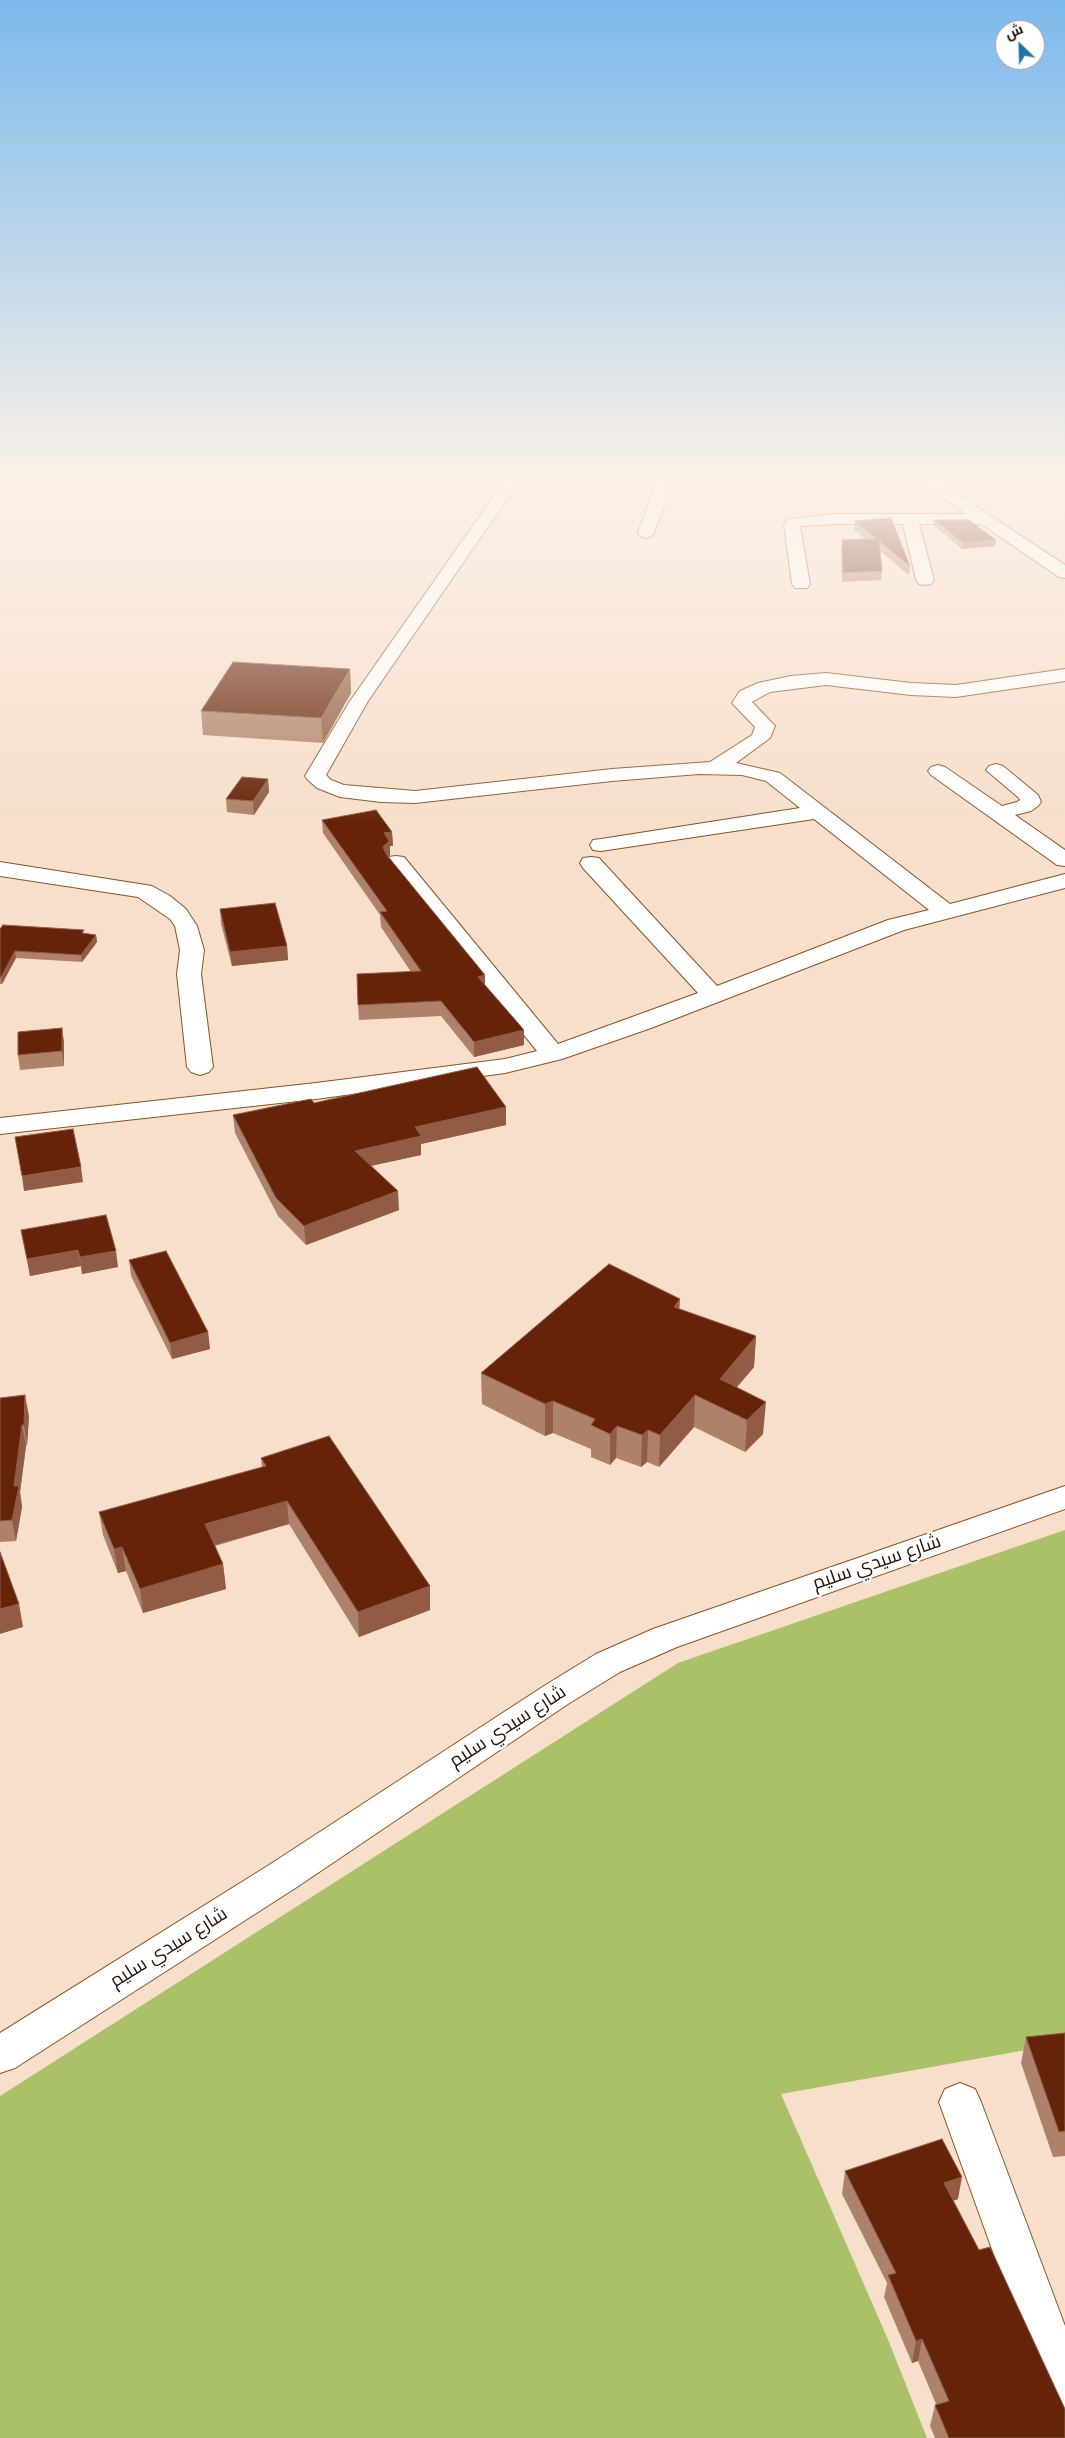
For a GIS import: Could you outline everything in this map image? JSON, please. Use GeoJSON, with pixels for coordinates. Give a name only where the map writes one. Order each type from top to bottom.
{"type":"FeatureCollection","features":[{"type":"Feature","properties":{"kind":"street"},"geometry":{"type":"LineString","coordinates":[[434,594],[359,701],[316,776],[324,784],[340,791],[381,796],[414,797],[534,782],[714,768],[742,768],[773,777],[944,911]]}},
{"type":"Feature","properties":{"kind":"street"},"geometry":{"type":"LineString","coordinates":[[714,768],[760,738],[764,726],[742,703],[747,694],[765,687],[791,682],[826,679],[911,689],[956,691],[1065,675]]}},
{"type":"Feature","properties":{"kind":"street"},"geometry":{"type":"LineString","coordinates":[[996,770],[1028,795],[1031,802],[1024,807],[999,813]]}},
{"type":"Feature","properties":{"kind":"street"},"geometry":{"type":"LineString","coordinates":[[938,771],[1065,860]]}},
{"type":"Feature","properties":{"kind":"street"},"geometry":{"type":"LineString","coordinates":[[713,995],[647,926],[596,854],[818,812]]}},
{"type":"Feature","properties":{"kind":"street"},"geometry":{"type":"LineString","coordinates":[[396,862],[553,1054]]}},
{"type":"Feature","properties":{"kind":"street"},"geometry":{"type":"LineString","coordinates":[[0,869],[144,890],[162,900],[178,914],[186,926],[192,950],[189,974],[200,1067]]}},
{"type":"Feature","properties":{"kind":"street"},"geometry":{"type":"LineString","coordinates":[[0,1126],[451,1074],[505,1066],[553,1054],[896,925],[1065,880]]}},
{"type":"Feature","properties":{"kind":"street","name":"شارع سيدي سليم"},"geometry":{"type":"LineString","coordinates":[[0,2055],[284,1876],[556,1695],[608,1663],[664,1638],[1065,1497]]}},
{"type":"Feature","properties":{"kind":"street"},"geometry":{"type":"LineString","coordinates":[[960,2102],[1065,2388]]}},
{"type":"Feature","properties":{"kind":"green space"},"geometry":{"type":"Polygon","coordinates":[[[1065,1530],[1065,2043],[781,2094],[889,2342],[927,2438],[0,2438],[0,2096],[678,1663],[1065,1530]]]}},
{"type":"Feature","properties":{"kind":"building"},"geometry":{"type":"Polygon","coordinates":[[[233,662],[350,669],[321,718],[201,711],[233,662]]]}},
{"type":"Feature","properties":{"kind":"building"},"geometry":{"type":"Polygon","coordinates":[[[242,777],[268,779],[253,801],[226,799],[242,777]]]}},
{"type":"Feature","properties":{"kind":"building"},"geometry":{"type":"Polygon","coordinates":[[[376,810],[392,832],[384,833],[389,841],[383,847],[386,854],[485,975],[478,977],[524,1030],[474,1042],[441,1001],[358,1005],[357,974],[421,971],[380,912],[387,911],[322,820],[376,810]]]}},
{"type":"Feature","properties":{"kind":"building"},"geometry":{"type":"Polygon","coordinates":[[[275,903],[287,946],[230,952],[220,909],[275,903]]]}},
{"type":"Feature","properties":{"kind":"building"},"geometry":{"type":"Polygon","coordinates":[[[3,925],[84,930],[82,933],[96,935],[81,955],[15,951],[0,977],[0,929],[3,925]]]}},
{"type":"Feature","properties":{"kind":"building"},"geometry":{"type":"Polygon","coordinates":[[[62,1028],[62,1051],[18,1055],[18,1032],[62,1028]]]}},
{"type":"Feature","properties":{"kind":"building"},"geometry":{"type":"Polygon","coordinates":[[[477,1067],[506,1107],[415,1127],[421,1136],[355,1151],[398,1191],[304,1226],[276,1198],[233,1115],[311,1099],[314,1103],[477,1067]]]}},
{"type":"Feature","properties":{"kind":"building"},"geometry":{"type":"Polygon","coordinates":[[[73,1129],[81,1167],[22,1176],[15,1137],[73,1129]]]}},
{"type":"Feature","properties":{"kind":"building"},"geometry":{"type":"Polygon","coordinates":[[[106,1215],[116,1251],[80,1257],[78,1250],[27,1259],[21,1230],[106,1215]]]}},
{"type":"Feature","properties":{"kind":"building"},"geometry":{"type":"Polygon","coordinates":[[[166,1251],[208,1332],[170,1343],[129,1260],[166,1251]]]}},
{"type":"Feature","properties":{"kind":"building"},"geometry":{"type":"Polygon","coordinates":[[[609,1264],[680,1299],[674,1307],[756,1336],[720,1379],[766,1402],[747,1420],[695,1395],[660,1435],[648,1430],[642,1435],[617,1426],[610,1434],[591,1425],[595,1419],[553,1401],[545,1404],[481,1373],[609,1264]]]}},
{"type":"Feature","properties":{"kind":"building"},"geometry":{"type":"Polygon","coordinates":[[[25,1395],[24,1425],[22,1425],[14,1486],[19,1486],[12,1520],[0,1521],[0,1398],[25,1395]]]}},
{"type":"Feature","properties":{"kind":"building"},"geometry":{"type":"Polygon","coordinates":[[[329,1436],[430,1586],[358,1612],[287,1501],[205,1524],[223,1564],[140,1589],[122,1547],[114,1549],[99,1512],[266,1466],[261,1458],[329,1436]]]}},
{"type":"Feature","properties":{"kind":"building"},"geometry":{"type":"Polygon","coordinates":[[[0,1552],[19,1604],[0,1609],[0,1552]]]}},
{"type":"Feature","properties":{"kind":"building"},"geometry":{"type":"Polygon","coordinates":[[[1065,2033],[1065,2131],[1059,2132],[1026,2037],[1065,2033]]]}},
{"type":"Feature","properties":{"kind":"building"},"geometry":{"type":"Polygon","coordinates":[[[942,2139],[962,2177],[944,2183],[979,2250],[990,2247],[1065,2409],[1065,2438],[949,2438],[935,2405],[949,2401],[922,2339],[916,2341],[888,2275],[896,2273],[845,2171],[942,2139]]]}}]}
